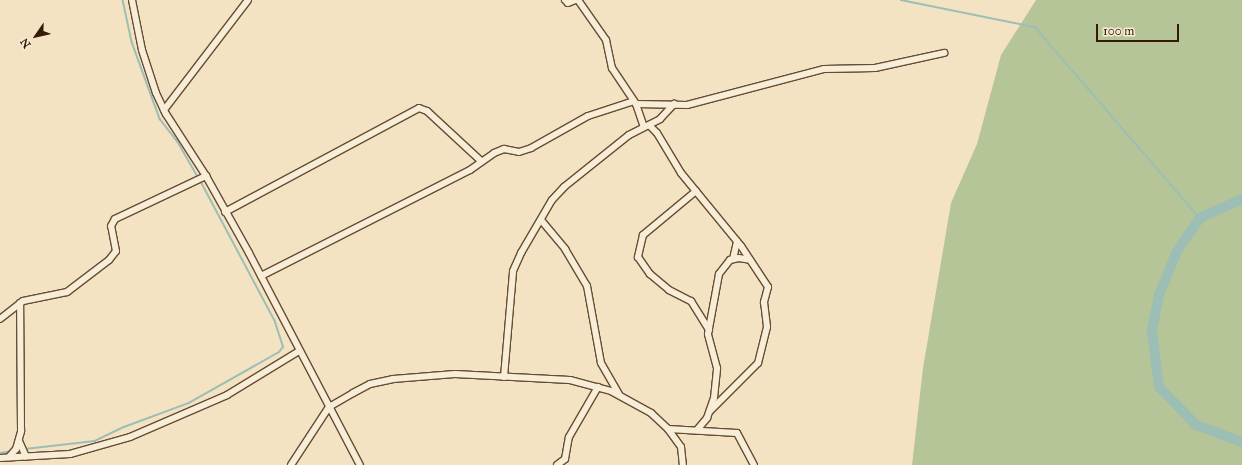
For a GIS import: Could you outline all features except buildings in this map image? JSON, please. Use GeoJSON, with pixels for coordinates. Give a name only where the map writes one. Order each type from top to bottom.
{"type":"FeatureCollection","features":[{"type":"Feature","properties":{"kind":"street"},"geometry":{"type":"LineString","coordinates":[[132,0],[142,50],[156,93],[164,110],[206,176],[261,276],[360,465]]}},
{"type":"Feature","properties":{"kind":"street"},"geometry":{"type":"LineString","coordinates":[[164,110],[248,0]]}},
{"type":"Feature","properties":{"kind":"street"},"geometry":{"type":"LineString","coordinates":[[565,0],[568,3],[577,0],[606,40],[612,68],[635,102],[646,126],[657,133],[672,161],[737,241],[768,287],[764,302],[767,327],[761,355],[754,367],[710,411],[698,430]]}},
{"type":"Feature","properties":{"kind":"street"},"geometry":{"type":"LineString","coordinates":[[261,276],[466,172],[481,161],[504,149],[518,152],[531,148],[588,116],[635,102],[674,104],[703,102],[824,69],[875,68],[944,53]]}},
{"type":"Feature","properties":{"kind":"street"},"geometry":{"type":"LineString","coordinates":[[504,377],[513,271],[552,200],[564,187],[629,135],[664,116],[674,104]]}},
{"type":"Feature","properties":{"kind":"street"},"geometry":{"type":"LineString","coordinates":[[225,212],[419,108],[427,111],[481,161]]}},
{"type":"Feature","properties":{"kind":"street"},"geometry":{"type":"LineString","coordinates":[[0,319],[20,303],[32,298],[57,296],[78,285],[114,255],[116,242],[111,226],[115,219],[206,176]]}},
{"type":"Feature","properties":{"kind":"street"},"geometry":{"type":"LineString","coordinates":[[696,191],[643,235],[638,257],[650,274],[669,290],[692,302],[709,330]]}},
{"type":"Feature","properties":{"kind":"street"},"geometry":{"type":"LineString","coordinates":[[541,220],[565,249],[587,286],[601,363],[619,394]]}},
{"type":"Feature","properties":{"kind":"street"},"geometry":{"type":"LineString","coordinates":[[733,259],[737,241]]}},
{"type":"Feature","properties":{"kind":"street"},"geometry":{"type":"LineString","coordinates":[[710,411],[717,368],[709,344],[709,330],[719,274],[726,263],[733,259],[750,260]]}},
{"type":"Feature","properties":{"kind":"street"},"geometry":{"type":"LineString","coordinates":[[9,457],[16,449],[19,441],[20,303]]}},
{"type":"Feature","properties":{"kind":"street"},"geometry":{"type":"LineString","coordinates":[[0,458],[70,454],[108,444],[166,423],[227,395],[299,351]]}},
{"type":"Feature","properties":{"kind":"street"},"geometry":{"type":"LineString","coordinates":[[291,465],[329,407],[370,384],[393,379],[455,374],[570,380],[619,394],[651,413],[668,429],[681,447],[682,465]]}},
{"type":"Feature","properties":{"kind":"street"},"geometry":{"type":"LineString","coordinates":[[557,465],[565,459],[569,437],[598,387]]}},
{"type":"Feature","properties":{"kind":"street"},"geometry":{"type":"LineString","coordinates":[[668,429],[737,433],[754,465]]}},
{"type":"Feature","properties":{"kind":"street"},"geometry":{"type":"LineString","coordinates":[[19,441],[26,457]]}},
{"type":"Feature","properties":{"kind":"green space"},"geometry":{"type":"Polygon","coordinates":[[[1036,0],[1242,0],[1242,465],[912,465],[923,368],[951,203],[977,144],[1001,55],[1036,0]]]}},
{"type":"Feature","properties":{"kind":"waterway"},"geometry":{"type":"LineString","coordinates":[[123,0],[132,42],[160,119],[178,142],[198,177]]}},
{"type":"Feature","properties":{"kind":"waterway"},"geometry":{"type":"LineString","coordinates":[[901,0],[1035,27],[1200,218]]}},
{"type":"Feature","properties":{"kind":"waterway"},"geometry":{"type":"LineString","coordinates":[[25,449],[95,441],[124,427],[189,403],[279,352],[283,347],[274,320],[200,181]]}},
{"type":"Feature","properties":{"kind":"waterway"},"geometry":{"type":"LineString","coordinates":[[1242,199],[1200,218],[1177,251],[1159,295],[1152,331],[1159,387],[1196,425],[1242,442]]}},
{"type":"Feature","properties":{"kind":"waterway"},"geometry":{"type":"LineString","coordinates":[[0,453],[12,451]]}}]}
